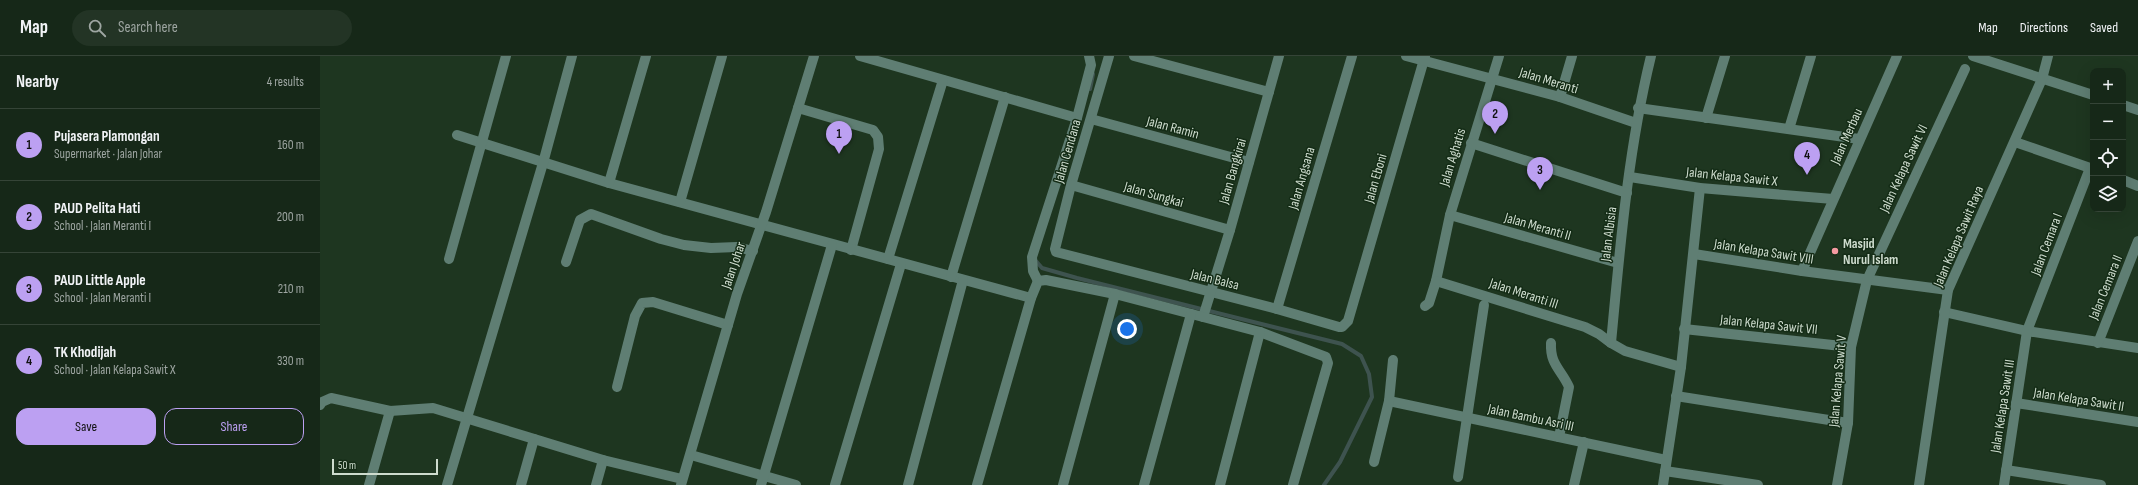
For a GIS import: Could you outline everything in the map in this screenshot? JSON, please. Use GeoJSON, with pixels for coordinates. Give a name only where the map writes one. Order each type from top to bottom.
{"type":"FeatureCollection","features":[{"type":"Feature","properties":{"kind":"street"},"geometry":{"type":"LineString","coordinates":[[449,259],[483,143],[506,56]]}},
{"type":"Feature","properties":{"kind":"street"},"geometry":{"type":"LineString","coordinates":[[447,485],[543,163],[572,56]]}},
{"type":"Feature","properties":{"kind":"street"},"geometry":{"type":"LineString","coordinates":[[610,183],[646,56]]}},
{"type":"Feature","properties":{"kind":"street"},"geometry":{"type":"LineString","coordinates":[[680,202],[722,56]]}},
{"type":"Feature","properties":{"kind":"street","name":"Jalan Johar"},"geometry":{"type":"LineString","coordinates":[[682,482],[728,325],[762,224],[814,56]]}},
{"type":"Feature","properties":{"kind":"street"},"geometry":{"type":"LineString","coordinates":[[860,56],[1077,118]]}},
{"type":"Feature","properties":{"kind":"street"},"geometry":{"type":"LineString","coordinates":[[977,485],[1031,298],[1038,281],[1033,271],[1032,257],[1077,118],[1091,65],[1089,56]]}},
{"type":"Feature","properties":{"kind":"street","name":"Jalan Cendana"},"geometry":{"type":"LineString","coordinates":[[1058,254],[1055,249],[1071,185],[1109,56]]}},
{"type":"Feature","properties":{"kind":"street"},"geometry":{"type":"LineString","coordinates":[[1134,56],[1269,92]]}},
{"type":"Feature","properties":{"kind":"street","name":"Jalan Bangkirai"},"geometry":{"type":"LineString","coordinates":[[1204,315],[1230,230],[1279,56]]}},
{"type":"Feature","properties":{"kind":"street","name":"Jalan Angsana"},"geometry":{"type":"LineString","coordinates":[[1277,309],[1352,56]]}},
{"type":"Feature","properties":{"kind":"street","name":"Jalan Meranti"},"geometry":{"type":"LineString","coordinates":[[1406,56],[1425,58],[1560,97],[1636,123]]}},
{"type":"Feature","properties":{"kind":"street","name":"Jalan Aghatis"},"geometry":{"type":"LineString","coordinates":[[1436,281],[1440,269],[1450,215],[1499,56]]}},
{"type":"Feature","properties":{"kind":"street"},"geometry":{"type":"LineString","coordinates":[[1560,97],[1572,56]]}},
{"type":"Feature","properties":{"kind":"street","name":"Jalan Albisia"},"geometry":{"type":"LineString","coordinates":[[1611,343],[1618,264],[1638,108],[1651,56]]}},
{"type":"Feature","properties":{"kind":"street"},"geometry":{"type":"LineString","coordinates":[[1706,118],[1725,56]]}},
{"type":"Feature","properties":{"kind":"street"},"geometry":{"type":"LineString","coordinates":[[1789,129],[1811,56]]}},
{"type":"Feature","properties":{"kind":"street","name":"Jalan Merbau"},"geometry":{"type":"LineString","coordinates":[[1802,272],[1859,139],[1897,56]]}},
{"type":"Feature","properties":{"kind":"street"},"geometry":{"type":"LineString","coordinates":[[1973,56],[2090,94]]}},
{"type":"Feature","properties":{"kind":"street","name":"Jalan Kelapa Sawit Raya"},"geometry":{"type":"LineString","coordinates":[[1919,485],[1948,290],[2042,79],[2048,56]]}},
{"type":"Feature","properties":{"kind":"street","name":"Jalan Eboni"},"geometry":{"type":"LineString","coordinates":[[1351,307],[1425,58]]}},
{"type":"Feature","properties":{"kind":"street","name":"Jalan Kelapa Sawit VI"},"geometry":{"type":"LineString","coordinates":[[1867,280],[1965,69]]}},
{"type":"Feature","properties":{"kind":"street"},"geometry":{"type":"LineString","coordinates":[[888,259],[943,80]]}},
{"type":"Feature","properties":{"kind":"street"},"geometry":{"type":"LineString","coordinates":[[951,277],[1005,97]]}},
{"type":"Feature","properties":{"kind":"street"},"geometry":{"type":"LineString","coordinates":[[2126,106],[2138,110]]}},
{"type":"Feature","properties":{"kind":"street"},"geometry":{"type":"LineString","coordinates":[[798,108],[873,130],[878,137],[879,149],[851,250]]}},
{"type":"Feature","properties":{"kind":"street"},"geometry":{"type":"LineString","coordinates":[[1638,108],[1859,139]]}},
{"type":"Feature","properties":{"kind":"street","name":"Jalan Ramin"},"geometry":{"type":"LineString","coordinates":[[1091,119],[1249,162]]}},
{"type":"Feature","properties":{"kind":"street"},"geometry":{"type":"LineString","coordinates":[[457,135],[610,183],[762,224],[832,245],[888,259],[901,264],[1031,298]]}},
{"type":"Feature","properties":{"kind":"street"},"geometry":{"type":"LineString","coordinates":[[2014,142],[2090,167]]}},
{"type":"Feature","properties":{"kind":"street"},"geometry":{"type":"LineString","coordinates":[[1471,143],[1627,193]]}},
{"type":"Feature","properties":{"kind":"street","name":"Jalan Cemara I"},"geometry":{"type":"LineString","coordinates":[[2027,331],[2090,173]]}},
{"type":"Feature","properties":{"kind":"street","name":"Jalan Kelapa Sawit X"},"geometry":{"type":"LineString","coordinates":[[1630,177],[1700,188],[1833,199]]}},
{"type":"Feature","properties":{"kind":"street"},"geometry":{"type":"LineString","coordinates":[[2126,181],[2138,186]]}},
{"type":"Feature","properties":{"kind":"street","name":"Jalan Sungkai"},"geometry":{"type":"LineString","coordinates":[[1071,185],[1230,230]]}},
{"type":"Feature","properties":{"kind":"street"},"geometry":{"type":"LineString","coordinates":[[1663,485],[1681,367],[1700,188]]}},
{"type":"Feature","properties":{"kind":"street"},"geometry":{"type":"LineString","coordinates":[[566,262],[580,220],[591,214],[661,239],[684,245],[711,248],[737,247],[753,251]]}},
{"type":"Feature","properties":{"kind":"street","name":"Jalan Meranti II"},"geometry":{"type":"LineString","coordinates":[[1450,215],[1618,264]]}},
{"type":"Feature","properties":{"kind":"street","name":"Jalan Cemara II"},"geometry":{"type":"LineString","coordinates":[[2098,343],[2138,241]]}},
{"type":"Feature","properties":{"kind":"street"},"geometry":{"type":"LineString","coordinates":[[762,480],[832,245]]}},
{"type":"Feature","properties":{"kind":"street","name":"Jalan Balsa"},"geometry":{"type":"LineString","coordinates":[[1058,254],[1211,294],[1277,309],[1339,327],[1342,327],[1348,321],[1351,307]]}},
{"type":"Feature","properties":{"kind":"street","name":"Jalan Kelapa Sawit VIII"},"geometry":{"type":"LineString","coordinates":[[1694,254],[1802,272],[1948,290]]}},
{"type":"Feature","properties":{"kind":"street"},"geometry":{"type":"LineString","coordinates":[[835,485],[901,264]]}},
{"type":"Feature","properties":{"kind":"street"},"geometry":{"type":"LineString","coordinates":[[908,485],[963,280]]}},
{"type":"Feature","properties":{"kind":"street"},"geometry":{"type":"LineString","coordinates":[[1038,281],[1046,280],[1058,282],[1115,294],[1191,314],[1204,315],[1260,332],[1326,357],[1328,361],[1293,485]]}},
{"type":"Feature","properties":{"kind":"street","name":"Jalan Kelapa Sawit V"},"geometry":{"type":"LineString","coordinates":[[1837,485],[1848,424],[1851,347],[1867,280]]}},
{"type":"Feature","properties":{"kind":"street"},"geometry":{"type":"LineString","coordinates":[[1425,306],[1436,281]]}},
{"type":"Feature","properties":{"kind":"street","name":"Jalan Meranti III"},"geometry":{"type":"LineString","coordinates":[[1436,281],[1585,327],[1599,334],[1611,343]]}},
{"type":"Feature","properties":{"kind":"street"},"geometry":{"type":"LineString","coordinates":[[1063,485],[1115,294]]}},
{"type":"Feature","properties":{"kind":"street"},"geometry":{"type":"LineString","coordinates":[[617,387],[635,316],[642,303],[653,302],[728,325]]}},
{"type":"Feature","properties":{"kind":"street"},"geometry":{"type":"LineString","coordinates":[[1458,476],[1484,305]]}},
{"type":"Feature","properties":{"kind":"street"},"geometry":{"type":"LineString","coordinates":[[1944,312],[2027,331],[2138,348]]}},
{"type":"Feature","properties":{"kind":"street"},"geometry":{"type":"LineString","coordinates":[[1144,485],[1191,314]]}},
{"type":"Feature","properties":{"kind":"street","name":"Jalan Kelapa Sawit VII"},"geometry":{"type":"LineString","coordinates":[[1684,329],[1851,347]]}},
{"type":"Feature","properties":{"kind":"street","name":"Jalan Kelapa Sawit III"},"geometry":{"type":"LineString","coordinates":[[2004,485],[2027,331]]}},
{"type":"Feature","properties":{"kind":"street"},"geometry":{"type":"LineString","coordinates":[[1220,485],[1260,332]]}},
{"type":"Feature","properties":{"kind":"street"},"geometry":{"type":"LineString","coordinates":[[1551,343],[1551,356],[1555,367],[1569,387],[1559,437]]}},
{"type":"Feature","properties":{"kind":"street"},"geometry":{"type":"LineString","coordinates":[[1611,343],[1625,351],[1681,367]]}},
{"type":"Feature","properties":{"kind":"street"},"geometry":{"type":"LineString","coordinates":[[1374,462],[1389,401],[1393,360]]}},
{"type":"Feature","properties":{"kind":"street"},"geometry":{"type":"LineString","coordinates":[[1676,396],[1848,424]]}},
{"type":"Feature","properties":{"kind":"street"},"geometry":{"type":"LineString","coordinates":[[320,405],[326,400],[337,398],[390,411],[434,408],[603,460],[682,482]]}},
{"type":"Feature","properties":{"kind":"street","name":"Jalan Bambu Asri III"},"geometry":{"type":"LineString","coordinates":[[1389,401],[1666,460]]}},
{"type":"Feature","properties":{"kind":"street","name":"Jalan Kelapa Sawit II"},"geometry":{"type":"LineString","coordinates":[[2016,403],[2138,422]]}},
{"type":"Feature","properties":{"kind":"street"},"geometry":{"type":"LineString","coordinates":[[369,485],[390,411]]}},
{"type":"Feature","properties":{"kind":"street"},"geometry":{"type":"LineString","coordinates":[[520,485],[534,439]]}},
{"type":"Feature","properties":{"kind":"street"},"geometry":{"type":"LineString","coordinates":[[1574,485],[1584,442]]}},
{"type":"Feature","properties":{"kind":"street"},"geometry":{"type":"LineString","coordinates":[[691,455],[762,480],[796,485]]}},
{"type":"Feature","properties":{"kind":"street"},"geometry":{"type":"LineString","coordinates":[[596,485],[603,460]]}},
{"type":"Feature","properties":{"kind":"street"},"geometry":{"type":"LineString","coordinates":[[2006,470],[2050,481],[2101,485]]}},
{"type":"Feature","properties":{"kind":"street"},"geometry":{"type":"LineString","coordinates":[[1665,471],[1758,485]]}},
{"type":"Feature","properties":{"kind":"waterway"},"geometry":{"type":"LineString","coordinates":[[1090,89],[1093,74]]}},
{"type":"Feature","properties":{"kind":"waterway"},"geometry":{"type":"LineString","coordinates":[[1036,261],[1042,268],[1077,278],[1342,344],[1361,356],[1369,374],[1372,397],[1340,462],[1324,485]]}},
{"type":"Feature","properties":{"kind":"place","name":"PAUD Pelita Hati"},"geometry":{"type":"Point","coordinates":[1495,134]}},
{"type":"Feature","properties":{"kind":"place","name":"Pujasera Plamongan"},"geometry":{"type":"Point","coordinates":[839,154]}},
{"type":"Feature","properties":{"kind":"place","name":"TK Khodijah"},"geometry":{"type":"Point","coordinates":[1807,175]}},
{"type":"Feature","properties":{"kind":"place","name":"PAUD Little Apple"},"geometry":{"type":"Point","coordinates":[1540,190]}},
{"type":"Feature","properties":{"kind":"place","name":"Masjid Nurul Islam"},"geometry":{"type":"Point","coordinates":[1835,251]}}]}
